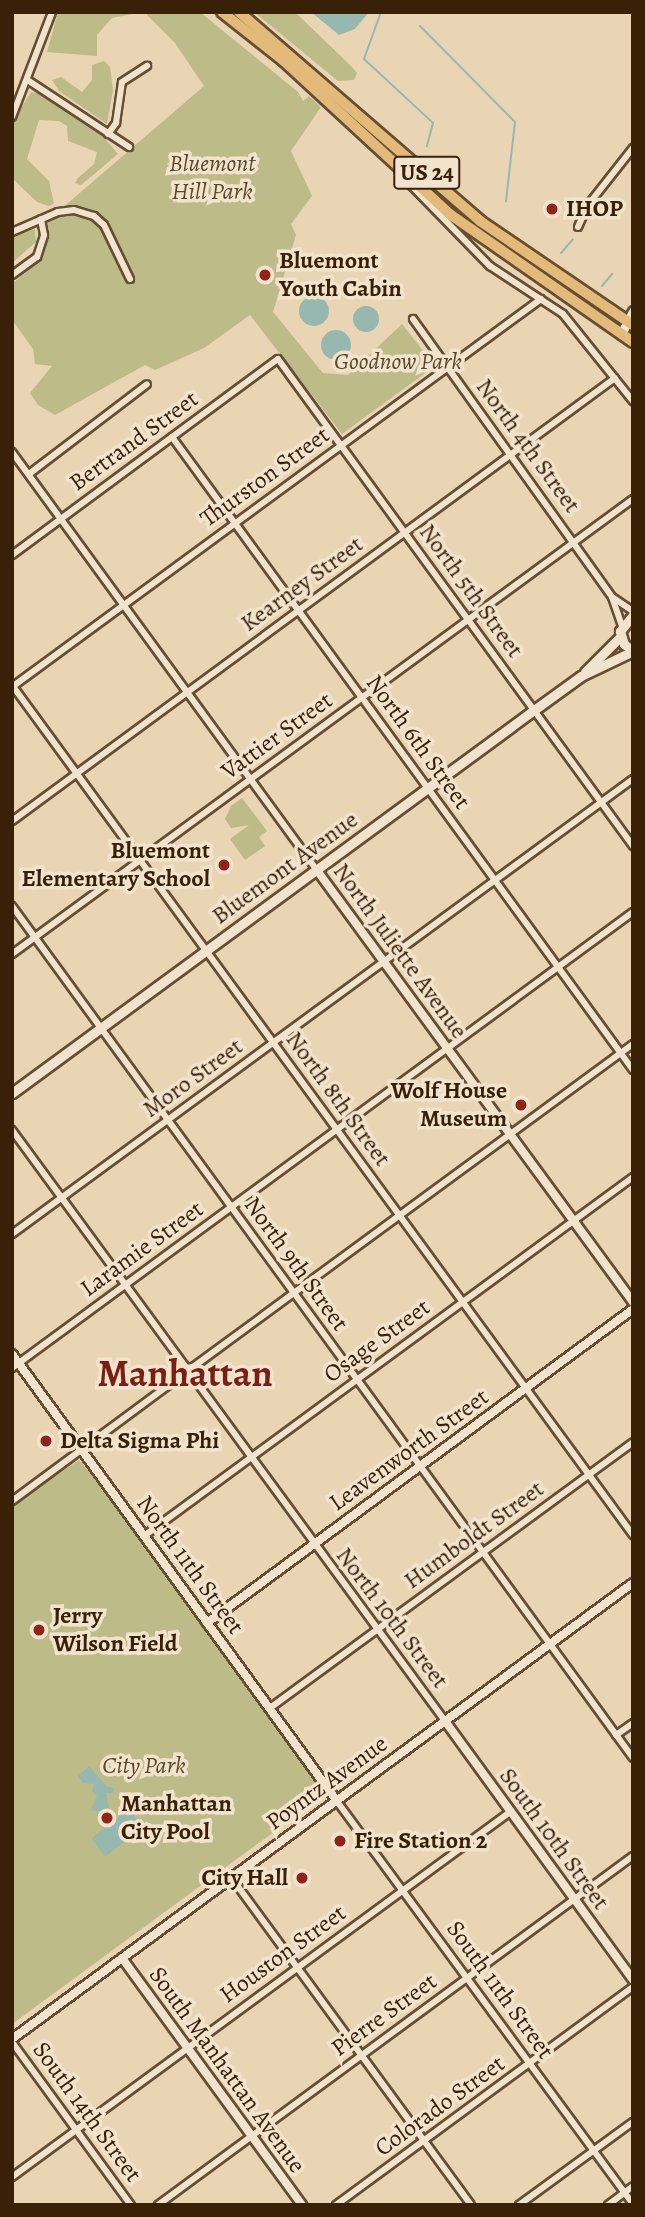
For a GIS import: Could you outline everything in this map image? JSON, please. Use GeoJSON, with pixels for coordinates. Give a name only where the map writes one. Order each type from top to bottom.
{"type":"FeatureCollection","features":[{"type":"Feature","properties":{"kind":"highway","name":"US 24"},"geometry":{"type":"LineString","coordinates":[[222,12],[293,68],[451,215],[633,342]]}},
{"type":"Feature","properties":{"kind":"highway","name":"US 24"},"geometry":{"type":"LineString","coordinates":[[239,12],[488,227],[631,322]]}},
{"type":"Feature","properties":{"kind":"highway"},"geometry":{"type":"LineString","coordinates":[[423,170],[451,215],[451,229]]}},
{"type":"Feature","properties":{"kind":"main road"},"geometry":{"type":"LineString","coordinates":[[621,334],[631,322]]}},
{"type":"Feature","properties":{"kind":"main road","name":"Bluemont Avenue"},"geometry":{"type":"LineString","coordinates":[[581,676],[621,631],[633,613]]}},
{"type":"Feature","properties":{"kind":"main road"},"geometry":{"type":"LineString","coordinates":[[621,631],[633,651]]}},
{"type":"Feature","properties":{"kind":"main road","name":"Bluemont Avenue"},"geometry":{"type":"LineString","coordinates":[[12,1093],[427,786],[581,676],[633,651]]}},
{"type":"Feature","properties":{"kind":"street"},"geometry":{"type":"LineString","coordinates":[[12,117],[29,81],[52,12]]}},
{"type":"Feature","properties":{"kind":"street"},"geometry":{"type":"LineString","coordinates":[[108,134],[116,123],[122,82],[147,66]]}},
{"type":"Feature","properties":{"kind":"street"},"geometry":{"type":"LineString","coordinates":[[29,81],[129,147]]}},
{"type":"Feature","properties":{"kind":"street"},"geometry":{"type":"LineString","coordinates":[[630,151],[633,159]]}},
{"type":"Feature","properties":{"kind":"street"},"geometry":{"type":"LineString","coordinates":[[578,227],[580,217],[630,151]]}},
{"type":"Feature","properties":{"kind":"street"},"geometry":{"type":"LineString","coordinates":[[387,157],[451,229],[490,266],[541,299],[583,334],[633,401]]}},
{"type":"Feature","properties":{"kind":"street"},"geometry":{"type":"LineString","coordinates":[[12,232],[41,219],[74,210],[94,216],[104,225],[130,279]]}},
{"type":"Feature","properties":{"kind":"street"},"geometry":{"type":"LineString","coordinates":[[12,275],[37,257],[44,235],[41,219]]}},
{"type":"Feature","properties":{"kind":"street","name":"Thurston Street"},"geometry":{"type":"LineString","coordinates":[[13,686],[541,299]]}},
{"type":"Feature","properties":{"kind":"street","name":"North 4th Street"},"geometry":{"type":"LineString","coordinates":[[413,320],[612,597],[633,613]]}},
{"type":"Feature","properties":{"kind":"street","name":"Bertrand Street"},"geometry":{"type":"LineString","coordinates":[[12,555],[278,359]]}},
{"type":"Feature","properties":{"kind":"street","name":"North 5th Street"},"geometry":{"type":"LineString","coordinates":[[278,359],[633,846]]}},
{"type":"Feature","properties":{"kind":"street","name":"Kearney Street"},"geometry":{"type":"LineString","coordinates":[[12,821],[615,378]]}},
{"type":"Feature","properties":{"kind":"street"},"geometry":{"type":"LineString","coordinates":[[29,474],[147,384]]}},
{"type":"Feature","properties":{"kind":"street","name":"North 6th Street"},"geometry":{"type":"LineString","coordinates":[[172,437],[633,1070]]}},
{"type":"Feature","properties":{"kind":"street","name":"North Juliette Avenue"},"geometry":{"type":"LineString","coordinates":[[12,452],[633,1302]]}},
{"type":"Feature","properties":{"kind":"street","name":"Vattier Street"},"geometry":{"type":"LineString","coordinates":[[12,954],[633,499]]}},
{"type":"Feature","properties":{"kind":"street","name":"North 4th Street"},"geometry":{"type":"LineString","coordinates":[[612,597],[621,631]]}},
{"type":"Feature","properties":{"kind":"street","name":"North 8th Street"},"geometry":{"type":"LineString","coordinates":[[13,686],[633,1535]]}},
{"type":"Feature","properties":{"kind":"street","name":"Moro Street"},"geometry":{"type":"LineString","coordinates":[[12,1234],[633,779]]}},
{"type":"Feature","properties":{"kind":"street","name":"North 9th Street"},"geometry":{"type":"LineString","coordinates":[[12,906],[633,1758]]}},
{"type":"Feature","properties":{"kind":"street","name":"Laramie Street"},"geometry":{"type":"LineString","coordinates":[[15,1365],[633,912]]}},
{"type":"Feature","properties":{"kind":"street"},"geometry":{"type":"LineString","coordinates":[[12,1501],[181,1376],[185,1368],[193,1367],[633,1044]]}},
{"type":"Feature","properties":{"kind":"street","name":"North 10th Street"},"geometry":{"type":"LineString","coordinates":[[12,1130],[313,1545],[445,1721]]}},
{"type":"Feature","properties":{"kind":"street","name":"Osage Street"},"geometry":{"type":"LineString","coordinates":[[144,1535],[633,1177]]}},
{"type":"Feature","properties":{"kind":"street","name":"Leavenworth Street"},"geometry":{"type":"LineString","coordinates":[[207,1623],[633,1309]]}},
{"type":"Feature","properties":{"kind":"street","name":"North 11th Street"},"geometry":{"type":"LineString","coordinates":[[12,1354],[15,1365],[82,1450],[336,1800]]}},
{"type":"Feature","properties":{"kind":"street","name":"Humboldt Street"},"geometry":{"type":"LineString","coordinates":[[270,1709],[633,1442]]}},
{"type":"Feature","properties":{"kind":"street","name":"Poyntz Avenue"},"geometry":{"type":"LineString","coordinates":[[12,2040],[633,1583]]}},
{"type":"Feature","properties":{"kind":"street","name":"South 10th Street"},"geometry":{"type":"LineString","coordinates":[[445,1721],[633,1980]]}},
{"type":"Feature","properties":{"kind":"street"},"geometry":{"type":"LineString","coordinates":[[616,1735],[633,1723]]}},
{"type":"Feature","properties":{"kind":"street","name":"South 11th Street"},"geometry":{"type":"LineString","coordinates":[[336,1800],[633,2204]]}},
{"type":"Feature","properties":{"kind":"street","name":"Houston Street"},"geometry":{"type":"LineString","coordinates":[[12,2177],[510,1812]]}},
{"type":"Feature","properties":{"kind":"street","name":"Pierre Street"},"geometry":{"type":"LineString","coordinates":[[158,2205],[633,1856]]}},
{"type":"Feature","properties":{"kind":"street"},"geometry":{"type":"LineString","coordinates":[[231,1877],[471,2205]]}},
{"type":"Feature","properties":{"kind":"street","name":"South Manhattan Avenue"},"geometry":{"type":"LineString","coordinates":[[122,1958],[302,2205]]}},
{"type":"Feature","properties":{"kind":"street","name":"Colorado Street"},"geometry":{"type":"LineString","coordinates":[[336,2205],[633,1987]]}},
{"type":"Feature","properties":{"kind":"street","name":"South 14th Street"},"geometry":{"type":"LineString","coordinates":[[12,2040],[131,2205]]}},
{"type":"Feature","properties":{"kind":"street"},"geometry":{"type":"LineString","coordinates":[[519,2205],[633,2122]]}},
{"type":"Feature","properties":{"kind":"street"},"geometry":{"type":"LineString","coordinates":[[608,2205],[633,2186]]}},
{"type":"Feature","properties":{"kind":"green space"},"geometry":{"type":"Polygon","coordinates":[[[58,12],[142,12],[112,18],[97,35],[97,56],[47,52],[58,12]]]}},
{"type":"Feature","properties":{"kind":"green space","name":"Bluemont Hill Park"},"geometry":{"type":"Polygon","coordinates":[[[144,12],[200,12],[298,92],[303,101],[309,96],[321,107],[291,151],[312,196],[291,224],[296,235],[273,312],[323,373],[348,375],[402,324],[435,366],[342,434],[250,315],[204,348],[155,370],[145,365],[55,415],[38,405],[30,393],[52,366],[35,364],[33,349],[13,321],[12,284],[41,260],[49,234],[46,222],[204,86],[175,43],[144,12]]]}},
{"type":"Feature","properties":{"kind":"green space"},"geometry":{"type":"Polygon","coordinates":[[[254,12],[295,12],[351,66],[357,73],[354,80],[338,81],[254,12]]]}},
{"type":"Feature","properties":{"kind":"green space"},"geometry":{"type":"Polygon","coordinates":[[[104,61],[110,67],[113,90],[107,124],[59,91],[52,80],[61,77],[82,92],[92,80],[92,65],[104,61]]]}},
{"type":"Feature","properties":{"kind":"green space"},"geometry":{"type":"Polygon","coordinates":[[[31,92],[43,94],[99,132],[118,154],[81,185],[75,183],[94,164],[97,152],[68,141],[67,126],[59,121],[39,120],[27,159],[49,181],[54,204],[49,206],[37,202],[12,178],[12,123],[31,92]]]}},
{"type":"Feature","properties":{"kind":"green space"},"geometry":{"type":"Polygon","coordinates":[[[35,229],[36,242],[12,263],[12,237],[35,229]]]}},
{"type":"Feature","properties":{"kind":"green space"},"geometry":{"type":"Polygon","coordinates":[[[242,798],[267,831],[259,837],[265,846],[245,860],[230,839],[249,825],[231,828],[225,819],[231,806],[242,798]]]}},
{"type":"Feature","properties":{"kind":"green space","name":"City Park"},"geometry":{"type":"Polygon","coordinates":[[[79,1460],[108,1492],[324,1795],[12,2024],[12,1505],[79,1460]]]}},
{"type":"Feature","properties":{"kind":"water"},"geometry":{"type":"Polygon","coordinates":[[[311,12],[369,12],[355,29],[339,35],[311,12]]]}},
{"type":"Feature","properties":{"kind":"water"},"geometry":{"type":"Polygon","coordinates":[[[314,296],[325,300],[329,311],[325,322],[314,326],[303,322],[299,311],[303,300],[314,296]]]}},
{"type":"Feature","properties":{"kind":"water"},"geometry":{"type":"Polygon","coordinates":[[[366,306],[375,310],[379,319],[375,328],[366,332],[357,328],[353,319],[357,310],[366,306]]]}},
{"type":"Feature","properties":{"kind":"water"},"geometry":{"type":"Polygon","coordinates":[[[336,330],[347,334],[351,345],[347,356],[336,360],[325,356],[321,345],[325,334],[336,330]]]}},
{"type":"Feature","properties":{"kind":"water"},"geometry":{"type":"Polygon","coordinates":[[[89,1766],[106,1786],[114,1788],[114,1793],[106,1793],[110,1813],[91,1810],[97,1795],[92,1791],[94,1784],[83,1783],[78,1776],[89,1766]]]}},
{"type":"Feature","properties":{"kind":"water"},"geometry":{"type":"Polygon","coordinates":[[[129,1809],[143,1827],[105,1857],[91,1839],[129,1809]]]}},
{"type":"Feature","properties":{"kind":"waterway"},"geometry":{"type":"LineString","coordinates":[[381,12],[364,59],[433,123],[427,146]]}},
{"type":"Feature","properties":{"kind":"waterway"},"geometry":{"type":"LineString","coordinates":[[420,26],[515,122],[506,201]]}},
{"type":"Feature","properties":{"kind":"waterway"},"geometry":{"type":"LineString","coordinates":[[561,253],[573,239]]}},
{"type":"Feature","properties":{"kind":"waterway"},"geometry":{"type":"LineString","coordinates":[[602,286],[612,274]]}},
{"type":"Feature","properties":{"kind":"place","name":"IHOP"},"geometry":{"type":"Point","coordinates":[552,209]}},
{"type":"Feature","properties":{"kind":"place","name":"Bluemont Youth Cabin"},"geometry":{"type":"Point","coordinates":[265,275]}},
{"type":"Feature","properties":{"kind":"place","name":"Bluemont Elementary School"},"geometry":{"type":"Point","coordinates":[224,865]}},
{"type":"Feature","properties":{"kind":"place","name":"Wolf House Museum"},"geometry":{"type":"Point","coordinates":[521,1105]}},
{"type":"Feature","properties":{"kind":"place","name":"Delta Sigma Phi"},"geometry":{"type":"Point","coordinates":[46,1441]}},
{"type":"Feature","properties":{"kind":"place","name":"Jerry Wilson Field"},"geometry":{"type":"Point","coordinates":[39,1630]}},
{"type":"Feature","properties":{"kind":"place","name":"Manhattan City Pool"},"geometry":{"type":"Point","coordinates":[107,1818]}},
{"type":"Feature","properties":{"kind":"place","name":"Fire Station 2"},"geometry":{"type":"Point","coordinates":[340,1841]}},
{"type":"Feature","properties":{"kind":"place","name":"City Hall"},"geometry":{"type":"Point","coordinates":[302,1878]}},
{"type":"Feature","properties":{"kind":"district","name":"Manhattan"},"geometry":{"type":"Point","coordinates":[185,1374]}},
{"type":"Feature","properties":{"kind":"park label","name":"Goodnow Park"},"geometry":{"type":"Point","coordinates":[398,362]}}]}
